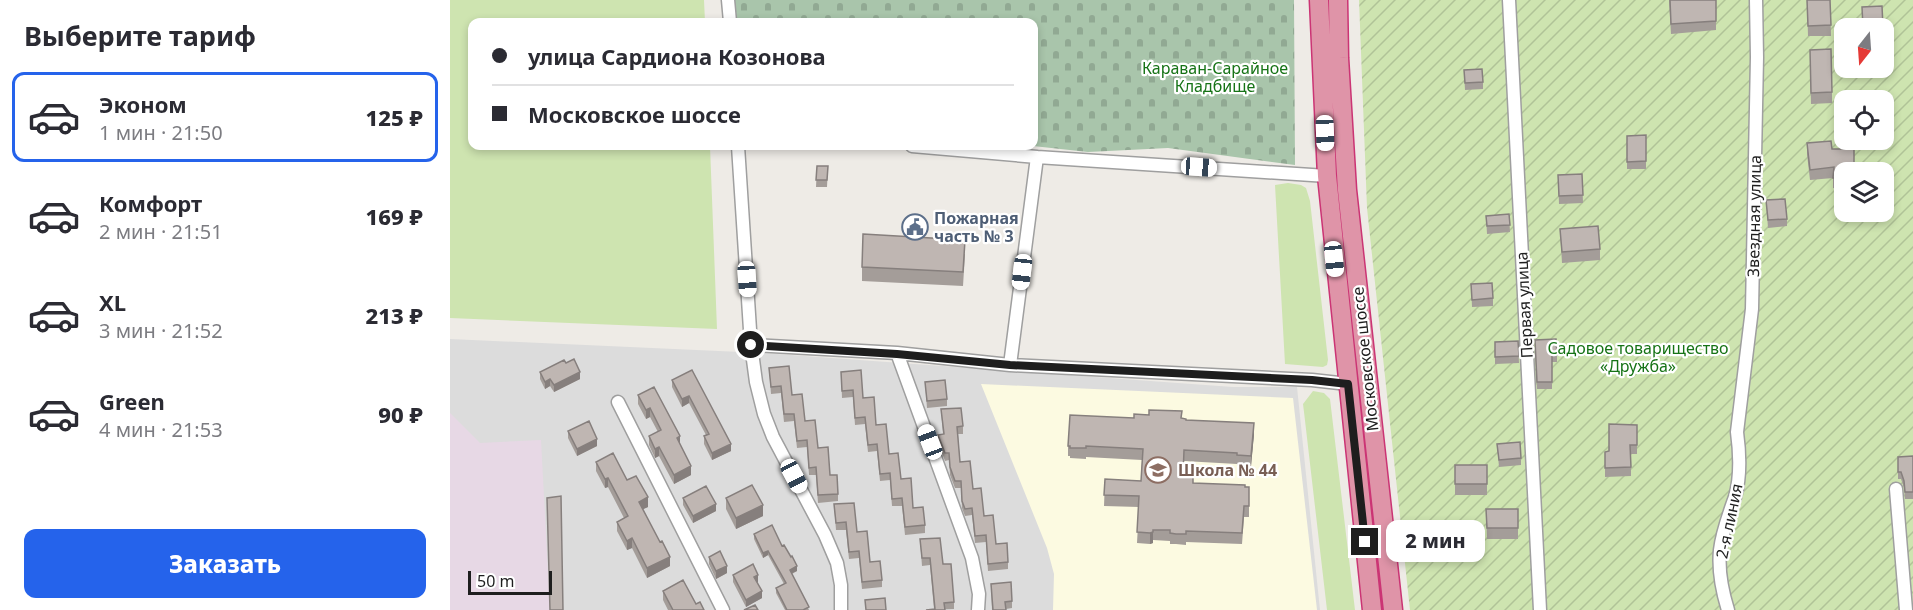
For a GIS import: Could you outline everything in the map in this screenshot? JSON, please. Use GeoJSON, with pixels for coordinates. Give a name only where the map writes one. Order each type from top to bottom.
{"type":"FeatureCollection","features":[{"type":"Feature","properties":{"kind":"highway","name":"Московское шоссе"},"geometry":{"type":"LineString","coordinates":[[1319,0],[1327,176],[1372,610]]}},
{"type":"Feature","properties":{"kind":"highway","name":"Московское шоссе"},"geometry":{"type":"LineString","coordinates":[[1338,0],[1347,190],[1393,610]]}},
{"type":"Feature","properties":{"kind":"street"},"geometry":{"type":"LineString","coordinates":[[728,0],[730,18]]}},
{"type":"Feature","properties":{"kind":"street","name":"Первая улица"},"geometry":{"type":"LineString","coordinates":[[1509,0],[1540,610]]}},
{"type":"Feature","properties":{"kind":"street","name":"Звездная улица"},"geometry":{"type":"LineString","coordinates":[[1737,432],[1752,309],[1756,0]]}},
{"type":"Feature","properties":{"kind":"street"},"geometry":{"type":"LineString","coordinates":[[738,150],[751,345],[756,382],[764,414],[773,437],[825,535],[837,563],[841,585],[841,610]]}},
{"type":"Feature","properties":{"kind":"street"},"geometry":{"type":"LineString","coordinates":[[957,150],[1327,176]]}},
{"type":"Feature","properties":{"kind":"street"},"geometry":{"type":"LineString","coordinates":[[1010,365],[1036,157]]}},
{"type":"Feature","properties":{"kind":"street"},"geometry":{"type":"LineString","coordinates":[[751,345],[897,354],[1010,365],[1312,380],[1348,384]]}},
{"type":"Feature","properties":{"kind":"street"},"geometry":{"type":"LineString","coordinates":[[897,354],[972,558],[979,594],[978,610]]}},
{"type":"Feature","properties":{"kind":"street"},"geometry":{"type":"LineString","coordinates":[[618,402],[723,610]]}},
{"type":"Feature","properties":{"kind":"street","name":"2-я линия"},"geometry":{"type":"LineString","coordinates":[[1728,610],[1720,574],[1720,550],[1739,474],[1740,449],[1737,432]]}},
{"type":"Feature","properties":{"kind":"street"},"geometry":{"type":"LineString","coordinates":[[1896,489],[1906,610]]}},
{"type":"Feature","properties":{"kind":"shaded area"},"geometry":{"type":"Polygon","coordinates":[[[450,339],[763,353],[1233,387],[1297,387],[1320,610],[450,610],[450,339]]]}},
{"type":"Feature","properties":{"kind":"shaded area","name":"Школа № 44"},"geometry":{"type":"Polygon","coordinates":[[[981,384],[1293,398],[1317,610],[1053,610],[1054,574],[1047,548],[981,384]]]}},
{"type":"Feature","properties":{"kind":"shaded area"},"geometry":{"type":"Polygon","coordinates":[[[450,413],[480,443],[541,440],[550,610],[450,610],[450,413]]]}},
{"type":"Feature","properties":{"kind":"green space"},"geometry":{"type":"Polygon","coordinates":[[[450,0],[704,0],[705,18],[468,18],[468,150],[710,150],[717,329],[450,318],[450,0]]]}},
{"type":"Feature","properties":{"kind":"green space","name":"Караван-Сарайное Кладбище"},"geometry":{"type":"Polygon","coordinates":[[[730,0],[1294,0],[1295,165],[1168,148],[1088,152],[1038,147],[1038,18],[732,18],[730,0]]]}},
{"type":"Feature","properties":{"kind":"green space","name":"Садовое товарищество «Дружба»"},"geometry":{"type":"Polygon","coordinates":[[[1359,0],[1913,0],[1913,610],[1410,610],[1367,208],[1359,0]]]}},
{"type":"Feature","properties":{"kind":"green space"},"geometry":{"type":"Polygon","coordinates":[[[1288,183],[1306,188],[1310,201],[1328,360],[1327,365],[1323,367],[1285,364],[1275,185],[1288,183]]]}},
{"type":"Feature","properties":{"kind":"green space"},"geometry":{"type":"Polygon","coordinates":[[[1313,391],[1324,393],[1330,399],[1355,610],[1327,610],[1303,404],[1313,391]]]}},
{"type":"Feature","properties":{"kind":"building"},"geometry":{"type":"Polygon","coordinates":[[[1670,0],[1716,0],[1716,21],[1671,24],[1670,0]]]}},
{"type":"Feature","properties":{"kind":"building"},"geometry":{"type":"Polygon","coordinates":[[[1807,0],[1830,0],[1831,25],[1808,26],[1807,0]]]}},
{"type":"Feature","properties":{"kind":"building"},"geometry":{"type":"Polygon","coordinates":[[[1882,6],[1883,18],[1863,18],[1862,7],[1882,6]]]}},
{"type":"Feature","properties":{"kind":"building"},"geometry":{"type":"Polygon","coordinates":[[[1831,49],[1832,92],[1811,93],[1810,50],[1831,49]]]}},
{"type":"Feature","properties":{"kind":"building"},"geometry":{"type":"Polygon","coordinates":[[[1482,69],[1483,82],[1465,83],[1464,70],[1482,69]]]}},
{"type":"Feature","properties":{"kind":"building"},"geometry":{"type":"Polygon","coordinates":[[[1646,135],[1646,161],[1627,162],[1627,136],[1646,135]]]}},
{"type":"Feature","properties":{"kind":"building"},"geometry":{"type":"Polygon","coordinates":[[[1831,141],[1834,150],[1854,150],[1854,162],[1834,162],[1834,167],[1810,170],[1807,143],[1831,141]]]}},
{"type":"Feature","properties":{"kind":"building"},"geometry":{"type":"Polygon","coordinates":[[[817,166],[828,166],[827,180],[816,180],[817,166]]]}},
{"type":"Feature","properties":{"kind":"building"},"geometry":{"type":"Polygon","coordinates":[[[1582,174],[1583,195],[1559,196],[1558,175],[1582,174]]]}},
{"type":"Feature","properties":{"kind":"building"},"geometry":{"type":"Polygon","coordinates":[[[1785,199],[1787,219],[1768,220],[1766,200],[1785,199]]]}},
{"type":"Feature","properties":{"kind":"building"},"geometry":{"type":"Polygon","coordinates":[[[1509,214],[1510,225],[1487,226],[1486,216],[1509,214]]]}},
{"type":"Feature","properties":{"kind":"building"},"geometry":{"type":"Polygon","coordinates":[[[1598,226],[1600,249],[1562,252],[1560,229],[1598,226]]]}},
{"type":"Feature","properties":{"kind":"building"},"geometry":{"type":"Polygon","coordinates":[[[863,234],[965,240],[963,272],[862,267],[863,234]]]}},
{"type":"Feature","properties":{"kind":"building"},"geometry":{"type":"Polygon","coordinates":[[[1492,283],[1493,298],[1472,300],[1471,284],[1492,283]]]}},
{"type":"Feature","properties":{"kind":"building"},"geometry":{"type":"Polygon","coordinates":[[[1556,339],[1557,355],[1552,355],[1552,382],[1537,382],[1535,340],[1556,339]]]}},
{"type":"Feature","properties":{"kind":"building"},"geometry":{"type":"Polygon","coordinates":[[[1518,341],[1519,356],[1495,357],[1495,342],[1518,341]]]}},
{"type":"Feature","properties":{"kind":"building"},"geometry":{"type":"Polygon","coordinates":[[[574,359],[580,372],[554,385],[550,379],[545,382],[540,372],[564,360],[566,363],[574,359]]]}},
{"type":"Feature","properties":{"kind":"building"},"geometry":{"type":"Polygon","coordinates":[[[789,366],[792,395],[802,394],[805,421],[815,420],[818,448],[828,447],[830,475],[837,475],[838,494],[818,495],[816,467],[809,468],[807,440],[797,441],[794,414],[784,414],[781,386],[771,387],[769,368],[789,366]]]}},
{"type":"Feature","properties":{"kind":"building"},"geometry":{"type":"Polygon","coordinates":[[[692,370],[731,444],[712,453],[704,436],[709,434],[689,396],[682,399],[672,380],[692,370]]]}},
{"type":"Feature","properties":{"kind":"building"},"geometry":{"type":"Polygon","coordinates":[[[861,370],[863,398],[874,397],[876,425],[886,424],[889,454],[898,453],[901,479],[911,478],[913,508],[923,507],[925,525],[905,527],[902,498],[892,499],[890,473],[880,474],[877,444],[868,445],[865,417],[855,418],[853,390],[842,391],[841,372],[861,370]]]}},
{"type":"Feature","properties":{"kind":"building"},"geometry":{"type":"Polygon","coordinates":[[[945,380],[947,399],[927,401],[925,382],[945,380]]]}},
{"type":"Feature","properties":{"kind":"building"},"geometry":{"type":"Polygon","coordinates":[[[654,387],[680,436],[677,438],[691,466],[674,475],[659,447],[655,449],[649,436],[661,430],[650,408],[646,410],[638,395],[654,387]]]}},
{"type":"Feature","properties":{"kind":"building"},"geometry":{"type":"Polygon","coordinates":[[[961,408],[963,426],[957,427],[960,462],[970,461],[973,489],[981,488],[984,516],[993,515],[996,544],[1007,543],[1008,562],[988,564],[986,535],[975,536],[972,508],[965,509],[962,501],[961,481],[955,481],[950,467],[949,453],[945,453],[938,435],[944,434],[941,409],[961,408]]]}},
{"type":"Feature","properties":{"kind":"building"},"geometry":{"type":"Polygon","coordinates":[[[1149,410],[1182,411],[1181,418],[1186,420],[1254,423],[1251,456],[1184,450],[1183,477],[1193,477],[1193,483],[1249,487],[1249,506],[1244,506],[1242,533],[1186,531],[1186,534],[1176,534],[1170,533],[1170,530],[1137,532],[1139,496],[1104,495],[1105,479],[1141,481],[1143,449],[1086,446],[1086,448],[1070,448],[1068,446],[1070,415],[1134,418],[1134,414],[1149,415],[1149,410]]]}},
{"type":"Feature","properties":{"kind":"building"},"geometry":{"type":"Polygon","coordinates":[[[589,421],[597,439],[577,449],[568,431],[589,421]]]}},
{"type":"Feature","properties":{"kind":"building"},"geometry":{"type":"Polygon","coordinates":[[[1609,424],[1637,425],[1637,445],[1630,445],[1631,467],[1605,468],[1605,452],[1609,451],[1609,424]]]}},
{"type":"Feature","properties":{"kind":"building"},"geometry":{"type":"Polygon","coordinates":[[[1520,442],[1521,458],[1499,460],[1497,444],[1520,442]]]}},
{"type":"Feature","properties":{"kind":"building"},"geometry":{"type":"Polygon","coordinates":[[[613,453],[627,480],[636,476],[648,497],[639,502],[670,557],[647,568],[632,538],[627,541],[617,522],[628,516],[608,478],[605,479],[596,462],[613,453]]]}},
{"type":"Feature","properties":{"kind":"building"},"geometry":{"type":"Polygon","coordinates":[[[1913,456],[1913,492],[1905,492],[1901,472],[1898,472],[1898,457],[1913,456]]]}},
{"type":"Feature","properties":{"kind":"building"},"geometry":{"type":"Polygon","coordinates":[[[1455,465],[1487,465],[1487,484],[1455,484],[1455,465]]]}},
{"type":"Feature","properties":{"kind":"building"},"geometry":{"type":"Polygon","coordinates":[[[752,485],[763,505],[736,518],[726,498],[752,485]]]}},
{"type":"Feature","properties":{"kind":"building"},"geometry":{"type":"Polygon","coordinates":[[[706,486],[716,504],[693,516],[683,498],[706,486]]]}},
{"type":"Feature","properties":{"kind":"building"},"geometry":{"type":"Polygon","coordinates":[[[561,496],[563,610],[550,610],[547,498],[561,496]]]}},
{"type":"Feature","properties":{"kind":"building"},"geometry":{"type":"Polygon","coordinates":[[[854,503],[857,532],[867,531],[870,562],[880,561],[882,580],[862,582],[859,551],[849,552],[846,522],[836,523],[834,504],[854,503]]]}},
{"type":"Feature","properties":{"kind":"building"},"geometry":{"type":"Polygon","coordinates":[[[1486,509],[1518,509],[1518,528],[1487,528],[1486,509]]]}},
{"type":"Feature","properties":{"kind":"building"},"geometry":{"type":"Polygon","coordinates":[[[772,525],[782,546],[784,545],[797,566],[790,570],[809,607],[803,610],[787,610],[776,588],[786,583],[768,551],[763,553],[754,534],[772,525]]]}},
{"type":"Feature","properties":{"kind":"building"},"geometry":{"type":"Polygon","coordinates":[[[940,538],[943,564],[951,564],[954,602],[944,603],[945,610],[926,610],[935,609],[930,558],[922,558],[920,539],[940,538]]]}},
{"type":"Feature","properties":{"kind":"building"},"geometry":{"type":"Polygon","coordinates":[[[720,551],[727,566],[716,571],[709,557],[720,551]]]}},
{"type":"Feature","properties":{"kind":"building"},"geometry":{"type":"Polygon","coordinates":[[[753,564],[758,575],[754,577],[762,591],[746,600],[733,575],[753,564]]]}},
{"type":"Feature","properties":{"kind":"building"},"geometry":{"type":"Polygon","coordinates":[[[683,580],[696,604],[700,602],[704,610],[673,610],[663,591],[683,580]]]}},
{"type":"Feature","properties":{"kind":"building"},"geometry":{"type":"Polygon","coordinates":[[[1011,582],[1012,601],[1005,602],[1006,610],[993,610],[991,584],[1011,582]]]}},
{"type":"Feature","properties":{"kind":"building"},"geometry":{"type":"Polygon","coordinates":[[[885,598],[886,610],[866,610],[865,600],[885,598]]]}},
{"type":"Feature","properties":{"kind":"building"},"geometry":{"type":"Polygon","coordinates":[[[755,605],[758,610],[744,610],[755,605]]]}},
{"type":"Feature","properties":{"kind":"place","name":"Пожарная часть № 3"},"geometry":{"type":"Point","coordinates":[915,227]}},
{"type":"Feature","properties":{"kind":"place","name":"Школа № 44"},"geometry":{"type":"Point","coordinates":[1158,470]}},
{"type":"Feature","properties":{"kind":"route"},"geometry":{"type":"LineString","coordinates":[[751,345],[897,354],[1010,365],[1312,380],[1348,384],[1365,542]]}}]}
